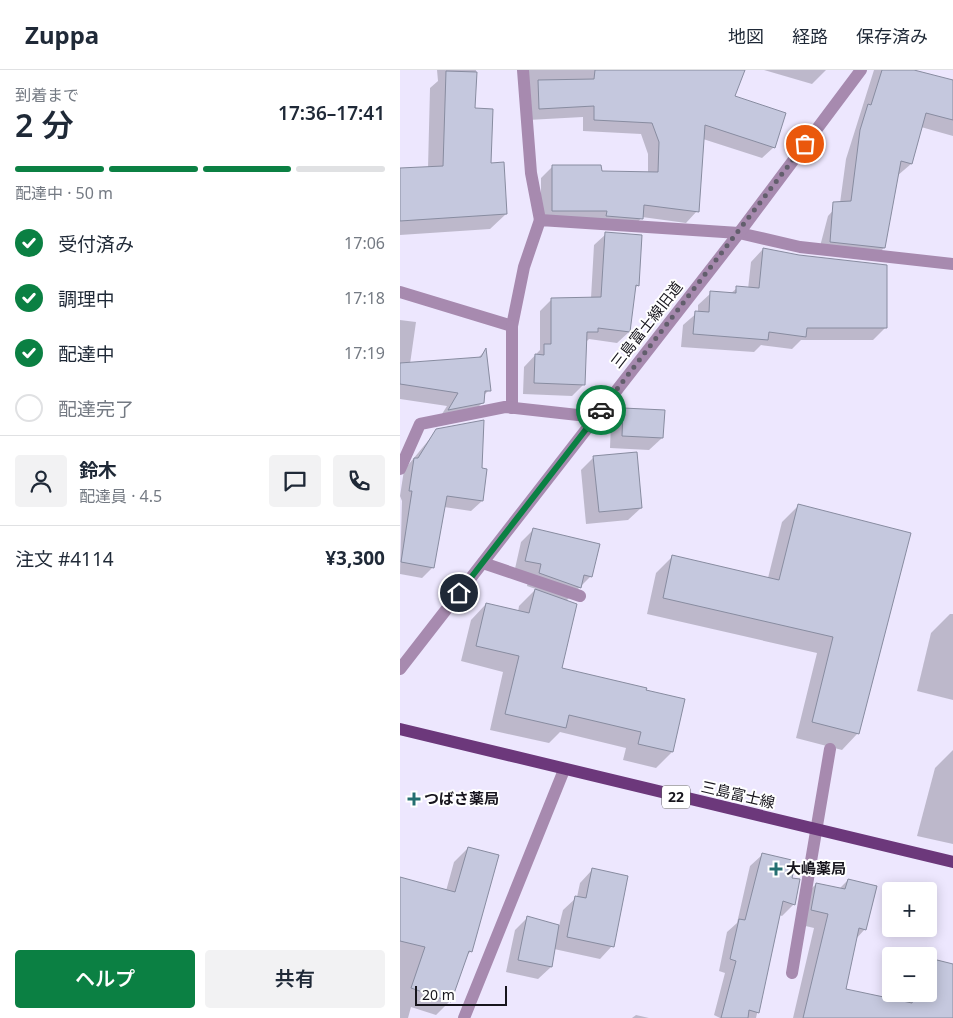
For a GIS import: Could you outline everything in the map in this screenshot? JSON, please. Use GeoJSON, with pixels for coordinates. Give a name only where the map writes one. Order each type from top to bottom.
{"type":"FeatureCollection","features":[{"type":"Feature","properties":{"kind":"main road","name":"三島富士線"},"geometry":{"type":"LineString","coordinates":[[400,729],[564,770],[953,862]]}},
{"type":"Feature","properties":{"kind":"street"},"geometry":{"type":"LineString","coordinates":[[512,408],[512,326],[524,267],[540,220],[531,173],[523,70]]}},
{"type":"Feature","properties":{"kind":"street","name":"三島富士線旧道"},"geometry":{"type":"LineString","coordinates":[[400,668],[739,234],[860,70]]}},
{"type":"Feature","properties":{"kind":"street"},"geometry":{"type":"LineString","coordinates":[[540,220],[739,234],[800,247],[953,264]]}},
{"type":"Feature","properties":{"kind":"street"},"geometry":{"type":"LineString","coordinates":[[400,292],[512,326]]}},
{"type":"Feature","properties":{"kind":"street"},"geometry":{"type":"LineString","coordinates":[[400,469],[420,424],[505,407],[596,417]]}},
{"type":"Feature","properties":{"kind":"street"},"geometry":{"type":"LineString","coordinates":[[482,563],[580,596]]}},
{"type":"Feature","properties":{"kind":"street"},"geometry":{"type":"LineString","coordinates":[[792,973],[818,830],[830,749]]}},
{"type":"Feature","properties":{"kind":"street"},"geometry":{"type":"LineString","coordinates":[[464,1018],[564,770]]}},
{"type":"Feature","properties":{"kind":"building"},"geometry":{"type":"Polygon","coordinates":[[[595,70],[745,70],[735,96],[786,113],[775,148],[705,125],[699,212],[644,205],[643,219],[606,216],[607,211],[552,211],[552,165],[601,165],[602,171],[658,172],[659,142],[652,123],[594,120],[594,106],[539,109],[538,80],[594,79],[595,70]]]}},
{"type":"Feature","properties":{"kind":"building"},"geometry":{"type":"Polygon","coordinates":[[[882,70],[914,70],[953,80],[953,120],[926,113],[912,164],[901,161],[885,248],[830,242],[833,202],[851,201],[860,130],[868,104],[871,105],[882,70]]]}},
{"type":"Feature","properties":{"kind":"building"},"geometry":{"type":"Polygon","coordinates":[[[446,71],[477,72],[475,108],[493,109],[491,163],[504,162],[507,214],[400,221],[400,168],[443,166],[446,71]]]}},
{"type":"Feature","properties":{"kind":"building"},"geometry":{"type":"Polygon","coordinates":[[[605,232],[642,235],[639,286],[636,285],[630,332],[598,328],[598,332],[587,332],[585,385],[534,383],[535,354],[544,355],[544,344],[551,344],[551,298],[601,297],[605,232]]]}},
{"type":"Feature","properties":{"kind":"building"},"geometry":{"type":"Polygon","coordinates":[[[763,248],[799,255],[887,265],[887,328],[807,328],[806,337],[769,332],[768,340],[693,334],[695,311],[709,312],[710,291],[736,293],[736,286],[759,288],[763,248]]]}},
{"type":"Feature","properties":{"kind":"building"},"geometry":{"type":"Polygon","coordinates":[[[486,348],[491,391],[485,391],[484,403],[448,410],[458,393],[400,384],[400,363],[481,357],[486,348]]]}},
{"type":"Feature","properties":{"kind":"building"},"geometry":{"type":"Polygon","coordinates":[[[623,408],[665,410],[663,438],[622,436],[623,408]]]}},
{"type":"Feature","properties":{"kind":"building"},"geometry":{"type":"Polygon","coordinates":[[[484,420],[482,468],[487,469],[483,501],[447,496],[434,568],[401,562],[412,491],[409,491],[414,458],[418,458],[436,429],[484,420]]]}},
{"type":"Feature","properties":{"kind":"building"},"geometry":{"type":"Polygon","coordinates":[[[637,452],[642,508],[599,512],[593,456],[637,452]]]}},
{"type":"Feature","properties":{"kind":"building"},"geometry":{"type":"Polygon","coordinates":[[[798,504],[911,533],[859,734],[812,722],[833,637],[663,598],[672,555],[779,580],[798,504]]]}},
{"type":"Feature","properties":{"kind":"building"},"geometry":{"type":"Polygon","coordinates":[[[533,528],[600,544],[592,577],[584,575],[581,588],[539,573],[541,564],[525,561],[533,528]]]}},
{"type":"Feature","properties":{"kind":"building"},"geometry":{"type":"Polygon","coordinates":[[[535,589],[577,604],[562,668],[685,699],[673,752],[638,744],[641,732],[569,715],[566,728],[505,714],[519,656],[476,646],[486,603],[529,613],[535,589]]]}},
{"type":"Feature","properties":{"kind":"building"},"geometry":{"type":"Polygon","coordinates":[[[468,847],[499,855],[472,952],[469,951],[451,1002],[411,988],[425,947],[400,941],[400,877],[455,892],[468,847]]]}},
{"type":"Feature","properties":{"kind":"building"},"geometry":{"type":"Polygon","coordinates":[[[762,853],[796,861],[792,878],[800,879],[795,905],[783,901],[759,1013],[749,1010],[748,1018],[721,1018],[736,961],[730,959],[739,919],[745,920],[762,853]]]}},
{"type":"Feature","properties":{"kind":"building"},"geometry":{"type":"Polygon","coordinates":[[[592,868],[628,876],[614,947],[567,937],[575,896],[586,898],[592,868]]]}},
{"type":"Feature","properties":{"kind":"building"},"geometry":{"type":"Polygon","coordinates":[[[848,879],[877,886],[866,930],[859,928],[846,989],[882,997],[882,1002],[937,1002],[937,960],[953,964],[953,1018],[803,1018],[828,914],[811,910],[816,883],[845,889],[848,879]]]}},
{"type":"Feature","properties":{"kind":"building"},"geometry":{"type":"Polygon","coordinates":[[[527,916],[559,925],[552,967],[518,960],[527,916]]]}},
{"type":"Feature","properties":{"kind":"way so far"},"geometry":{"type":"LineString","coordinates":[[601,410],[739,234],[805,144]]}},
{"type":"Feature","properties":{"kind":"place","name":"つばさ薬局"},"geometry":{"type":"Point","coordinates":[414,799]}},
{"type":"Feature","properties":{"kind":"place","name":"大嶋薬局"},"geometry":{"type":"Point","coordinates":[776,869]}},
{"type":"Feature","properties":{"kind":"route"},"geometry":{"type":"LineString","coordinates":[[459,593],[601,410]]}}]}
